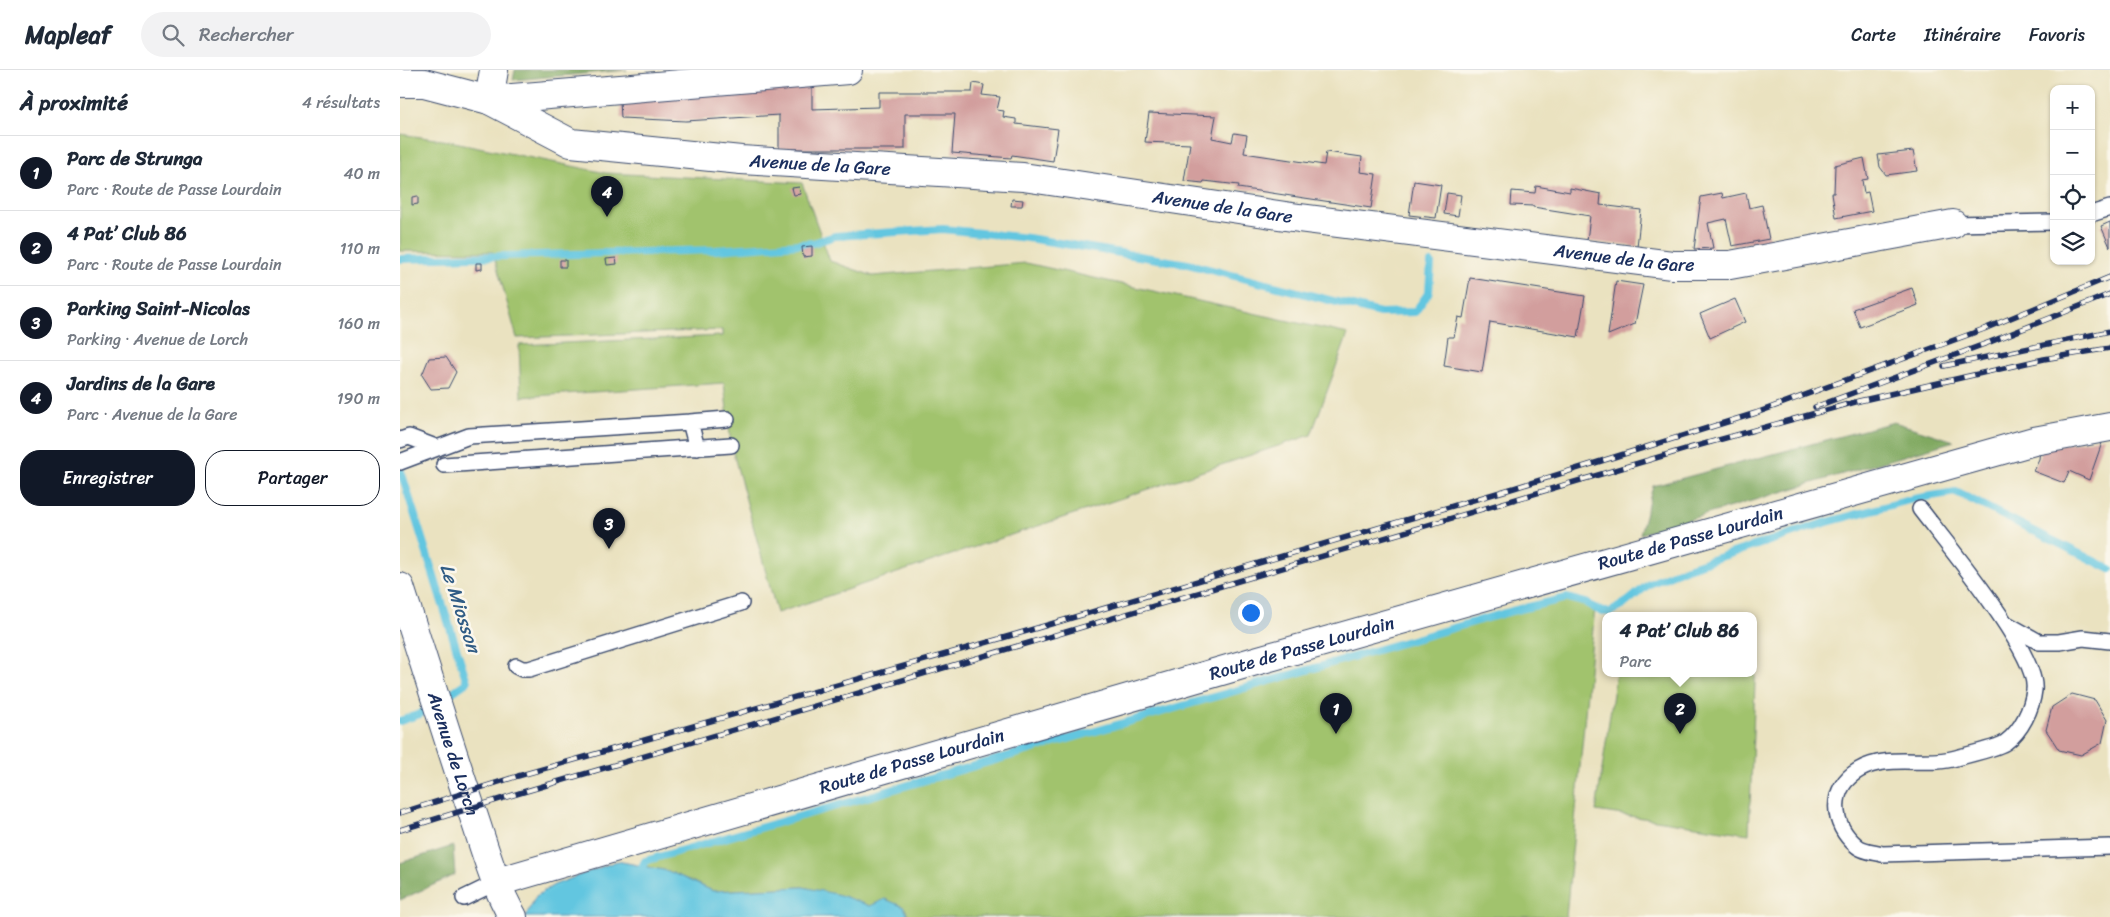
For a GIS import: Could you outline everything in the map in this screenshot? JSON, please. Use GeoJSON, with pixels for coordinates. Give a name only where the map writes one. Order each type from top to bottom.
{"type":"FeatureCollection","features":[{"type":"Feature","properties":{"kind":"street"},"geometry":{"type":"LineString","coordinates":[[494,70],[489,100],[848,70]]}},
{"type":"Feature","properties":{"kind":"street","name":"Avenue de la Gare"},"geometry":{"type":"LineString","coordinates":[[400,82],[424,83],[489,100],[571,143],[741,160],[1023,178],[1299,218],[1672,265],[1730,265],[1953,224]]}},
{"type":"Feature","properties":{"kind":"street","name":"Route de Passe Lourdain"},"geometry":{"type":"LineString","coordinates":[[497,882],[1559,574],[2034,441],[2110,427]]}},
{"type":"Feature","properties":{"kind":"street","name":"Avenue de Lorch"},"geometry":{"type":"LineString","coordinates":[[400,587],[444,727],[497,882],[510,913]]}},
{"type":"Feature","properties":{"kind":"lane"},"geometry":{"type":"LineString","coordinates":[[2095,213],[2110,208]]}},
{"type":"Feature","properties":{"kind":"lane","name":"Avenue de la Gare"},"geometry":{"type":"LineString","coordinates":[[1953,224],[2050,222]]}},
{"type":"Feature","properties":{"kind":"lane"},"geometry":{"type":"LineString","coordinates":[[400,462],[469,436],[727,419]]}},
{"type":"Feature","properties":{"kind":"lane"},"geometry":{"type":"LineString","coordinates":[[690,422],[697,448]]}},
{"type":"Feature","properties":{"kind":"lane"},"geometry":{"type":"LineString","coordinates":[[405,438],[438,448]]}},
{"type":"Feature","properties":{"kind":"lane"},"geometry":{"type":"LineString","coordinates":[[444,465],[731,445]]}},
{"type":"Feature","properties":{"kind":"lane"},"geometry":{"type":"LineString","coordinates":[[1920,509],[2006,623],[2027,658],[2035,689],[2024,723],[2005,743],[1953,759],[1886,761],[1859,770],[1842,785],[1835,805],[1842,829],[1858,847],[1882,854],[2110,847]]}},
{"type":"Feature","properties":{"kind":"lane"},"geometry":{"type":"LineString","coordinates":[[516,666],[522,669],[529,669],[741,603]]}},
{"type":"Feature","properties":{"kind":"lane"},"geometry":{"type":"LineString","coordinates":[[2006,623],[2040,642],[2059,642],[2083,638],[2110,641]]}},
{"type":"Feature","properties":{"kind":"lane"},"geometry":{"type":"LineString","coordinates":[[464,898],[497,882]]}},
{"type":"Feature","properties":{"kind":"green space"},"geometry":{"type":"Polygon","coordinates":[[[515,70],[627,70],[513,80],[515,70]]]}},
{"type":"Feature","properties":{"kind":"green space"},"geometry":{"type":"Polygon","coordinates":[[[400,134],[449,141],[606,173],[802,183],[830,261],[873,276],[1026,263],[1348,334],[1311,435],[777,613],[731,445],[724,383],[521,397],[519,345],[722,336],[722,330],[517,338],[493,252],[400,251],[400,134]]]}},
{"type":"Feature","properties":{"kind":"green space"},"geometry":{"type":"Polygon","coordinates":[[[1894,422],[1954,441],[1640,534],[1653,486],[1894,422]]]}},
{"type":"Feature","properties":{"kind":"green space"},"geometry":{"type":"Polygon","coordinates":[[[1567,598],[1595,607],[1566,917],[909,917],[904,907],[870,906],[803,887],[713,891],[668,871],[641,866],[645,861],[1567,598]]]}},
{"type":"Feature","properties":{"kind":"green space"},"geometry":{"type":"Polygon","coordinates":[[[1615,677],[1755,677],[1749,834],[1596,811],[1615,677]]]}},
{"type":"Feature","properties":{"kind":"green space"},"geometry":{"type":"Polygon","coordinates":[[[453,846],[455,875],[400,900],[400,863],[453,846]]]}},
{"type":"Feature","properties":{"kind":"water"},"geometry":{"type":"Polygon","coordinates":[[[617,861],[668,871],[713,891],[803,887],[840,895],[870,906],[885,899],[904,907],[909,917],[525,917],[536,896],[554,885],[617,861]]]}},
{"type":"Feature","properties":{"kind":"building"},"geometry":{"type":"Polygon","coordinates":[[[973,83],[984,85],[982,95],[1000,97],[997,110],[1004,111],[1003,117],[1016,119],[1016,124],[1058,129],[1053,161],[1012,155],[1011,158],[952,153],[955,114],[905,114],[905,149],[779,149],[779,115],[686,121],[621,118],[620,101],[812,86],[812,109],[879,107],[879,92],[972,92],[973,83]]]}},
{"type":"Feature","properties":{"kind":"building"},"geometry":{"type":"Polygon","coordinates":[[[1149,113],[1216,116],[1212,138],[1232,142],[1234,133],[1247,135],[1244,153],[1324,165],[1326,152],[1362,157],[1360,172],[1376,174],[1371,208],[1238,188],[1239,185],[1184,181],[1190,144],[1145,142],[1149,113]]]}},
{"type":"Feature","properties":{"kind":"building"},"geometry":{"type":"Polygon","coordinates":[[[1913,151],[1917,171],[1886,175],[1880,167],[1878,155],[1913,151]]]}},
{"type":"Feature","properties":{"kind":"building"},"geometry":{"type":"Polygon","coordinates":[[[1864,158],[1868,179],[1862,180],[1864,193],[1868,192],[1872,211],[1836,218],[1832,193],[1834,193],[1835,165],[1864,158]]]}},
{"type":"Feature","properties":{"kind":"building"},"geometry":{"type":"Polygon","coordinates":[[[1414,181],[1441,185],[1436,218],[1409,215],[1414,181]]]}},
{"type":"Feature","properties":{"kind":"building"},"geometry":{"type":"Polygon","coordinates":[[[1536,186],[1570,192],[1570,188],[1601,194],[1600,205],[1641,210],[1637,247],[1587,241],[1590,216],[1533,206],[1511,205],[1512,191],[1535,193],[1536,186]]]}},
{"type":"Feature","properties":{"kind":"building"},"geometry":{"type":"Polygon","coordinates":[[[799,187],[801,194],[794,195],[792,188],[799,187]]]}},
{"type":"Feature","properties":{"kind":"building"},"geometry":{"type":"Polygon","coordinates":[[[1447,193],[1461,195],[1458,216],[1444,214],[1447,193]]]}},
{"type":"Feature","properties":{"kind":"building"},"geometry":{"type":"Polygon","coordinates":[[[1722,193],[1723,198],[1746,193],[1749,208],[1762,205],[1769,239],[1732,246],[1726,219],[1708,223],[1713,248],[1694,249],[1701,197],[1722,193]]]}},
{"type":"Feature","properties":{"kind":"building"},"geometry":{"type":"Polygon","coordinates":[[[418,196],[418,204],[412,205],[412,197],[418,196]]]}},
{"type":"Feature","properties":{"kind":"building"},"geometry":{"type":"Polygon","coordinates":[[[1012,199],[1023,200],[1022,206],[1011,206],[1012,199]]]}},
{"type":"Feature","properties":{"kind":"building"},"geometry":{"type":"Polygon","coordinates":[[[2110,222],[2110,247],[2101,226],[2110,222]]]}},
{"type":"Feature","properties":{"kind":"building"},"geometry":{"type":"Polygon","coordinates":[[[812,246],[812,256],[803,257],[802,247],[812,246]]]}},
{"type":"Feature","properties":{"kind":"building"},"geometry":{"type":"Polygon","coordinates":[[[616,258],[617,264],[607,265],[606,259],[616,258]]]}},
{"type":"Feature","properties":{"kind":"building"},"geometry":{"type":"Polygon","coordinates":[[[560,260],[566,260],[566,267],[560,267],[560,260]]]}},
{"type":"Feature","properties":{"kind":"building"},"geometry":{"type":"Polygon","coordinates":[[[476,263],[482,263],[482,269],[476,270],[476,263]]]}},
{"type":"Feature","properties":{"kind":"building"},"geometry":{"type":"Polygon","coordinates":[[[1470,278],[1585,296],[1578,337],[1490,322],[1482,372],[1444,366],[1448,337],[1454,337],[1458,317],[1463,318],[1470,278]]]}},
{"type":"Feature","properties":{"kind":"building"},"geometry":{"type":"Polygon","coordinates":[[[1616,281],[1643,285],[1635,324],[1608,335],[1616,281]]]}},
{"type":"Feature","properties":{"kind":"building"},"geometry":{"type":"Polygon","coordinates":[[[1912,288],[1918,305],[1860,327],[1853,309],[1912,288]]]}},
{"type":"Feature","properties":{"kind":"building"},"geometry":{"type":"Polygon","coordinates":[[[1735,299],[1745,322],[1710,338],[1700,314],[1735,299]]]}},
{"type":"Feature","properties":{"kind":"building"},"geometry":{"type":"Polygon","coordinates":[[[446,357],[456,372],[448,388],[431,389],[422,375],[429,358],[446,357]]]}},
{"type":"Feature","properties":{"kind":"building"},"geometry":{"type":"Polygon","coordinates":[[[2104,437],[2089,480],[2069,471],[2064,483],[2033,471],[2039,459],[2040,449],[2104,437]]]}},
{"type":"Feature","properties":{"kind":"building"},"geometry":{"type":"Polygon","coordinates":[[[2072,694],[2095,700],[2107,720],[2102,743],[2081,755],[2059,750],[2046,730],[2052,707],[2072,694]]]}},
{"type":"Feature","properties":{"kind":"waterway"},"geometry":{"type":"LineString","coordinates":[[400,259],[716,250],[813,243],[835,236],[943,229],[1028,238],[1188,264],[1380,313],[1415,312],[1429,292],[1431,263]]}},
{"type":"Feature","properties":{"kind":"waterway","name":"Le Miosson"},"geometry":{"type":"LineString","coordinates":[[400,468],[467,682],[441,700]]}},
{"type":"Feature","properties":{"kind":"waterway"},"geometry":{"type":"LineString","coordinates":[[638,875],[645,861],[1512,611],[1567,598],[1586,603],[1602,612],[1611,612],[1649,584],[1687,568],[1824,523],[1913,499],[1956,492],[2110,569]]}},
{"type":"Feature","properties":{"kind":"waterway","name":"Le Miosson"},"geometry":{"type":"LineString","coordinates":[[400,721],[420,714],[432,706]]}},
{"type":"Feature","properties":{"kind":"railway"},"geometry":{"type":"LineString","coordinates":[[400,813],[518,776],[1027,631],[1514,488],[1756,413],[1984,329],[2110,277]]}},
{"type":"Feature","properties":{"kind":"railway"},"geometry":{"type":"LineString","coordinates":[[1815,407],[1990,342],[2110,294]]}},
{"type":"Feature","properties":{"kind":"railway"},"geometry":{"type":"LineString","coordinates":[[1944,366],[2110,331]]}},
{"type":"Feature","properties":{"kind":"railway"},"geometry":{"type":"LineString","coordinates":[[400,830],[1686,449],[1859,401],[2044,359],[2110,348]]}},
{"type":"Feature","properties":{"kind":"place","name":"Jardins de la Gare"},"geometry":{"type":"Point","coordinates":[607,217]}},
{"type":"Feature","properties":{"kind":"place","name":"Parking Saint-Nicolas"},"geometry":{"type":"Point","coordinates":[609,549]}},
{"type":"Feature","properties":{"kind":"place","name":"Parc de Strunga"},"geometry":{"type":"Point","coordinates":[1336,734]}},
{"type":"Feature","properties":{"kind":"place","name":"4 Pat’ Club 86"},"geometry":{"type":"Point","coordinates":[1680,734]}}]}
